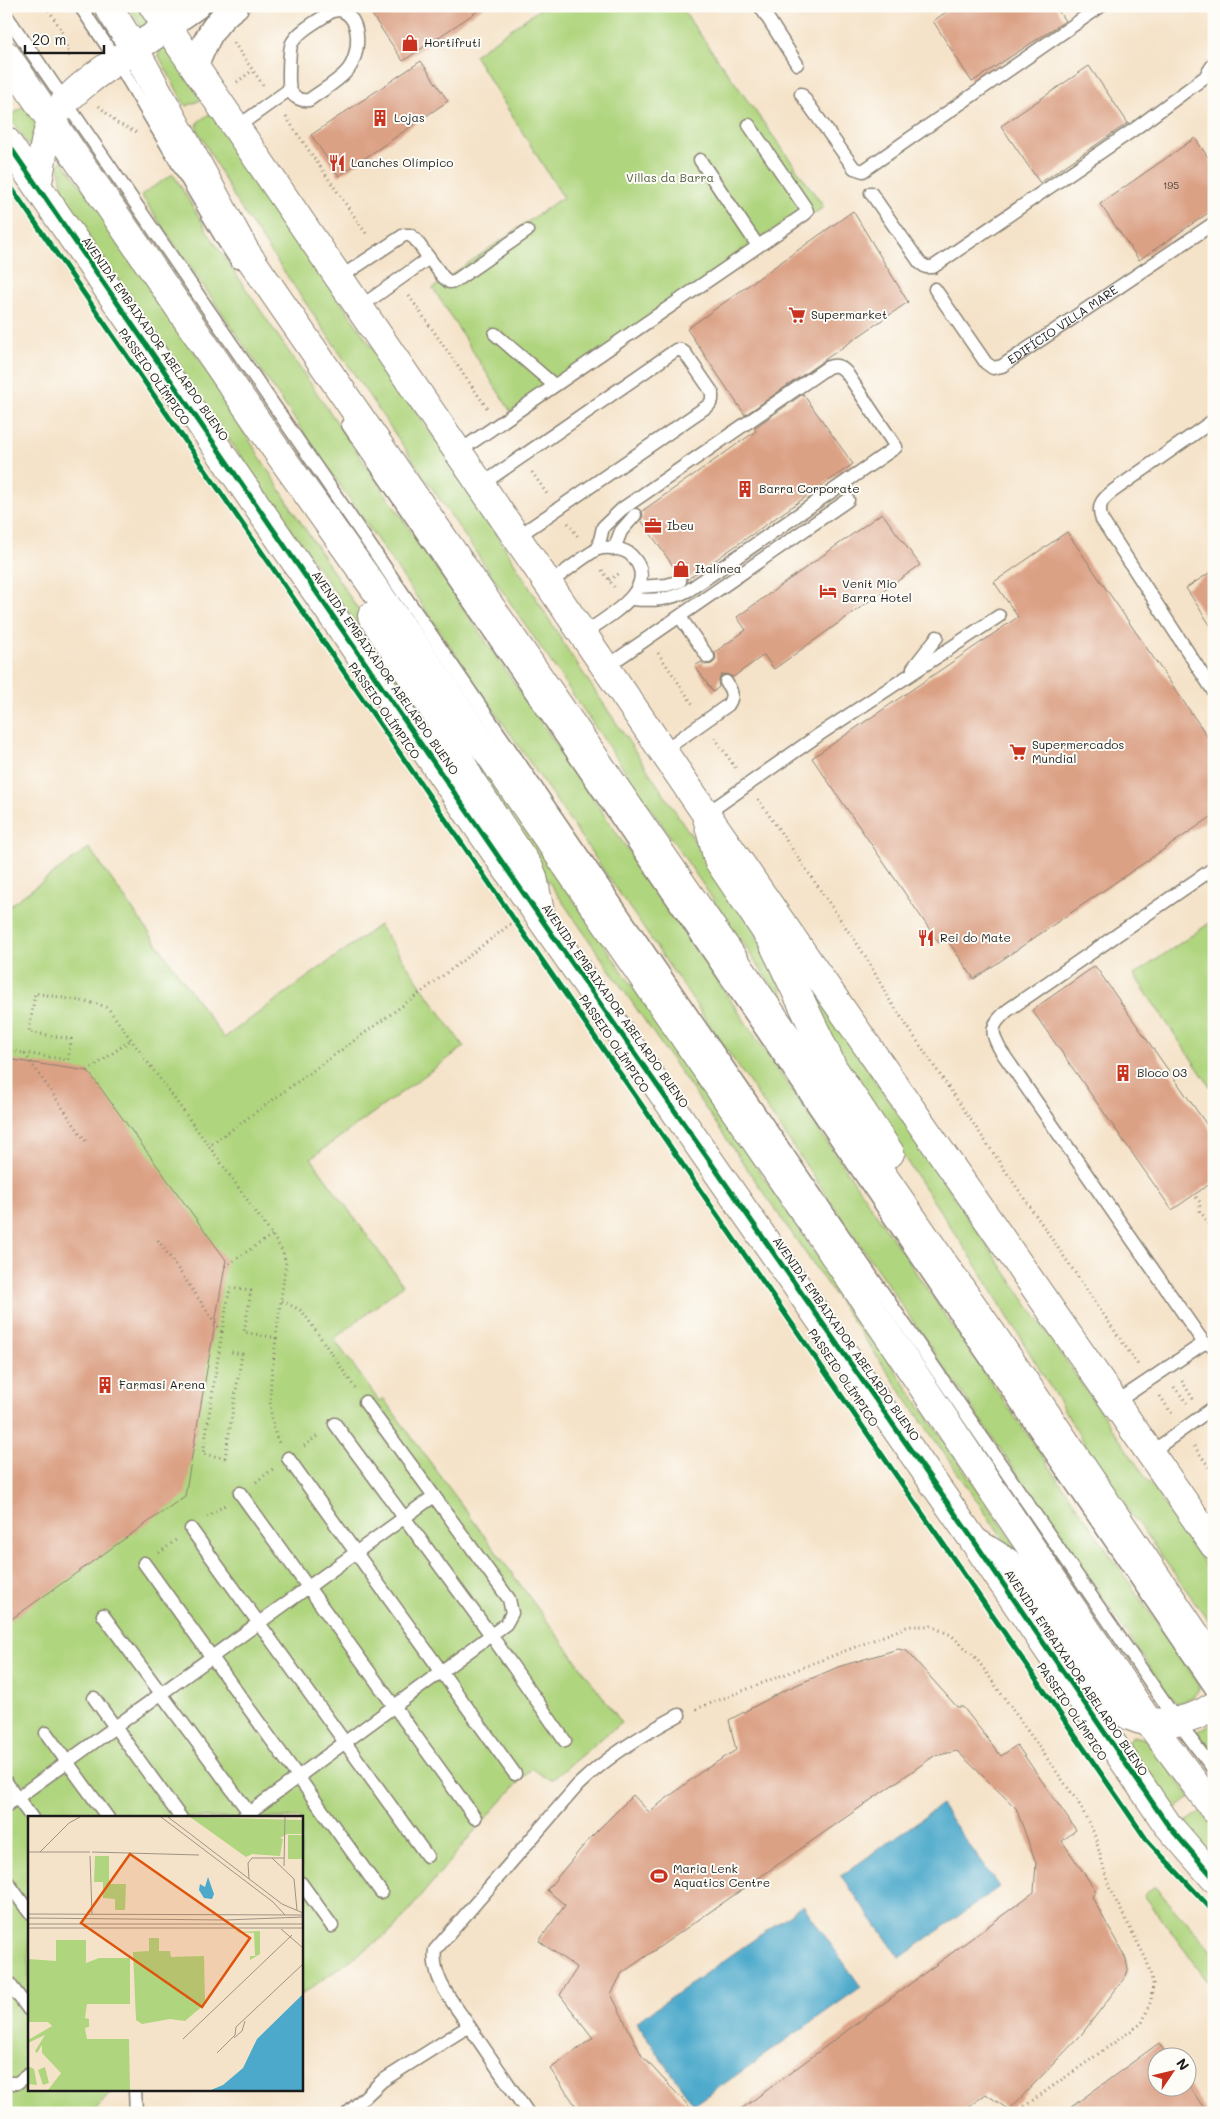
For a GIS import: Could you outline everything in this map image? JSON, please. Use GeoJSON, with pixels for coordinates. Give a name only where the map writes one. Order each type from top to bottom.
{"type":"FeatureCollection","features":[{"type":"Feature","properties":{"kind":"main road"},"geometry":{"type":"LineString","coordinates":[[108,6],[126,56],[245,252],[996,1340],[1214,1662]]}},
{"type":"Feature","properties":{"kind":"main road"},"geometry":{"type":"LineString","coordinates":[[37,185],[43,147],[59,111],[83,86],[126,56],[160,17],[237,126],[706,814],[1214,1545]]}},
{"type":"Feature","properties":{"kind":"main road"},"geometry":{"type":"LineString","coordinates":[[6,55],[59,111],[275,448],[418,650],[813,1225],[1148,1721],[1214,1809]]}},
{"type":"Feature","properties":{"kind":"main road","name":"AVENIDA EMBAIXADOR ABELARDO BUENO"},"geometry":{"type":"LineString","coordinates":[[6,141],[528,918],[974,1541],[1167,1824],[1214,1878]]}},
{"type":"Feature","properties":{"kind":"main road"},"geometry":{"type":"LineString","coordinates":[[275,448],[307,520],[418,685],[437,715],[471,780],[529,868],[533,877],[528,918]]}},
{"type":"Feature","properties":{"kind":"main road"},"geometry":{"type":"LineString","coordinates":[[706,814],[718,860],[771,939],[833,1068],[947,1240],[968,1277],[996,1340]]}},
{"type":"Feature","properties":{"kind":"main road"},"geometry":{"type":"LineString","coordinates":[[974,1541],[1008,1562],[1015,1570],[1098,1692],[1114,1707],[1124,1713],[1148,1721],[1177,1721],[1195,1717],[1214,1706]]}},
{"type":"Feature","properties":{"kind":"street"},"geometry":{"type":"LineString","coordinates":[[160,17],[197,6]]}},
{"type":"Feature","properties":{"kind":"street"},"geometry":{"type":"LineString","coordinates":[[195,66],[207,37],[218,20],[236,6]]}},
{"type":"Feature","properties":{"kind":"lane"},"geometry":{"type":"LineString","coordinates":[[80,6],[126,56],[222,239],[244,272]]}},
{"type":"Feature","properties":{"kind":"lane"},"geometry":{"type":"LineString","coordinates":[[760,6],[797,64]]}},
{"type":"Feature","properties":{"kind":"lane"},"geometry":{"type":"LineString","coordinates":[[801,94],[854,168],[863,171],[1101,6]]}},
{"type":"Feature","properties":{"kind":"lane"},"geometry":{"type":"LineString","coordinates":[[332,11],[347,12],[353,20],[356,30],[355,55],[346,73],[309,100],[296,98],[290,89],[291,44],[298,36],[332,11]]}},
{"type":"Feature","properties":{"kind":"lane"},"geometry":{"type":"LineString","coordinates":[[6,15],[59,111],[1177,1721],[1214,1770]]}},
{"type":"Feature","properties":{"kind":"lane"},"geometry":{"type":"LineString","coordinates":[[872,193],[920,264],[926,267],[933,267],[1144,122],[1205,77],[1214,63]]}},
{"type":"Feature","properties":{"kind":"lane"},"geometry":{"type":"LineString","coordinates":[[237,126],[290,89]]}},
{"type":"Feature","properties":{"kind":"lane"},"geometry":{"type":"LineString","coordinates":[[458,452],[807,211],[749,125]]}},
{"type":"Feature","properties":{"kind":"lane"},"geometry":{"type":"LineString","coordinates":[[700,160],[758,246]]}},
{"type":"Feature","properties":{"kind":"lane","name":"EDIFÍCIO VILLA MARE"},"geometry":{"type":"LineString","coordinates":[[935,289],[986,363],[993,368],[1002,366],[1214,223]]}},
{"type":"Feature","properties":{"kind":"lane"},"geometry":{"type":"LineString","coordinates":[[339,278],[404,235],[410,235],[443,277],[449,282],[455,281],[527,231]]}},
{"type":"Feature","properties":{"kind":"lane"},"geometry":{"type":"LineString","coordinates":[[360,307],[429,258]]}},
{"type":"Feature","properties":{"kind":"lane"},"geometry":{"type":"LineString","coordinates":[[495,334],[554,385]]}},
{"type":"Feature","properties":{"kind":"lane"},"geometry":{"type":"LineString","coordinates":[[481,485],[676,350],[681,350],[685,353],[712,392],[712,400],[709,405],[517,537]]}},
{"type":"Feature","properties":{"kind":"lane"},"geometry":{"type":"LineString","coordinates":[[598,549],[603,527],[622,509],[828,368],[834,365],[846,372],[896,447],[689,590],[678,596],[666,599],[653,601],[632,599]]}},
{"type":"Feature","properties":{"kind":"lane"},"geometry":{"type":"LineString","coordinates":[[340,413],[1214,1693]]}},
{"type":"Feature","properties":{"kind":"lane"},"geometry":{"type":"LineString","coordinates":[[1214,420],[1113,491],[1102,500],[1099,511],[1102,520],[1214,692]]}},
{"type":"Feature","properties":{"kind":"lane"},"geometry":{"type":"LineString","coordinates":[[606,667],[848,500]]}},
{"type":"Feature","properties":{"kind":"lane"},"geometry":{"type":"LineString","coordinates":[[614,549],[621,531],[635,515]]}},
{"type":"Feature","properties":{"kind":"lane"},"geometry":{"type":"LineString","coordinates":[[548,584],[598,549],[625,550],[637,562],[641,578],[639,587],[632,599],[583,634]]}},
{"type":"Feature","properties":{"kind":"lane"},"geometry":{"type":"LineString","coordinates":[[639,587],[667,585],[680,581]]}},
{"type":"Feature","properties":{"kind":"lane"},"geometry":{"type":"LineString","coordinates":[[706,814],[812,739],[1000,616]]}},
{"type":"Feature","properties":{"kind":"lane"},"geometry":{"type":"LineString","coordinates":[[680,617],[708,657]]}},
{"type":"Feature","properties":{"kind":"lane"},"geometry":{"type":"LineString","coordinates":[[903,679],[937,637]]}},
{"type":"Feature","properties":{"kind":"lane"},"geometry":{"type":"LineString","coordinates":[[663,751],[728,705],[732,698],[732,692],[726,682]]}},
{"type":"Feature","properties":{"kind":"lane"},"geometry":{"type":"LineString","coordinates":[[1114,1403],[1209,1344],[1001,1051],[994,1037],[993,1027],[998,1019],[1008,1010],[1214,868]]}},
{"type":"Feature","properties":{"kind":"lane"},"geometry":{"type":"LineString","coordinates":[[103,1615],[248,1816],[506,1624],[512,1613],[509,1598],[365,1402]]}},
{"type":"Feature","properties":{"kind":"lane"},"geometry":{"type":"LineString","coordinates":[[1150,1453],[1214,1406]]}},
{"type":"Feature","properties":{"kind":"lane"},"geometry":{"type":"LineString","coordinates":[[335,1424],[491,1635],[564,1741]]}},
{"type":"Feature","properties":{"kind":"lane"},"geometry":{"type":"LineString","coordinates":[[288,1458],[515,1774]]}},
{"type":"Feature","properties":{"kind":"lane"},"geometry":{"type":"LineString","coordinates":[[240,1493],[474,1818]]}},
{"type":"Feature","properties":{"kind":"lane"},"geometry":{"type":"LineString","coordinates":[[6,1806],[434,1496]]}},
{"type":"Feature","properties":{"kind":"lane"},"geometry":{"type":"LineString","coordinates":[[191,1529],[427,1856]]}},
{"type":"Feature","properties":{"kind":"lane"},"geometry":{"type":"LineString","coordinates":[[144,1563],[381,1892]]}},
{"type":"Feature","properties":{"kind":"lane"},"geometry":{"type":"LineString","coordinates":[[94,1698],[180,1816]]}},
{"type":"Feature","properties":{"kind":"lane"},"geometry":{"type":"LineString","coordinates":[[528,2113],[437,1976],[433,1962],[435,1950],[578,1785],[597,1767],[636,1739],[679,1715]]}},
{"type":"Feature","properties":{"kind":"lane"},"geometry":{"type":"LineString","coordinates":[[46,1733],[107,1816]]}},
{"type":"Feature","properties":{"kind":"lane"},"geometry":{"type":"LineString","coordinates":[[6,1782],[31,1816]]}},
{"type":"Feature","properties":{"kind":"lane"},"geometry":{"type":"LineString","coordinates":[[6,1880],[28,1911]]}},
{"type":"Feature","properties":{"kind":"lane"},"geometry":{"type":"LineString","coordinates":[[302,1884],[332,1926]]}},
{"type":"Feature","properties":{"kind":"lane"},"geometry":{"type":"LineString","coordinates":[[6,1979],[28,2009]]}},
{"type":"Feature","properties":{"kind":"lane"},"geometry":{"type":"LineString","coordinates":[[349,2113],[382,2081],[469,2026]]}},
{"type":"Feature","properties":{"kind":"lane"},"geometry":{"type":"LineString","coordinates":[[6,2083],[17,2082],[28,2075]]}},
{"type":"Feature","properties":{"kind":"lane"},"geometry":{"type":"LineString","coordinates":[[134,2092],[136,2113]]}},
{"type":"Feature","properties":{"kind":"path"},"geometry":{"type":"LineString","coordinates":[[46,6],[61,29],[70,57]]}},
{"type":"Feature","properties":{"kind":"path"},"geometry":{"type":"LineString","coordinates":[[230,86],[253,70]]}},
{"type":"Feature","properties":{"kind":"path"},"geometry":{"type":"LineString","coordinates":[[96,104],[117,123],[134,132],[139,131]]}},
{"type":"Feature","properties":{"kind":"path"},"geometry":{"type":"LineString","coordinates":[[209,1146],[409,1001],[528,918]]}},
{"type":"Feature","properties":{"kind":"path"},"geometry":{"type":"LineString","coordinates":[[6,1050],[68,1060],[71,1039],[29,1032],[35,994],[98,1004],[108,1008],[272,1235],[283,1252],[286,1262],[270,1391],[271,1427],[288,1458]]}},
{"type":"Feature","properties":{"kind":"path"},"geometry":{"type":"LineString","coordinates":[[6,1028],[9,1029],[8,1039]]}},
{"type":"Feature","properties":{"kind":"path"},"geometry":{"type":"LineString","coordinates":[[88,1071],[132,1039]]}},
{"type":"Feature","properties":{"kind":"path"},"geometry":{"type":"LineString","coordinates":[[24,1053],[87,1143]]}},
{"type":"Feature","properties":{"kind":"path"},"geometry":{"type":"LineString","coordinates":[[1196,1197],[1200,1202],[1200,1211],[1214,1231]]}},
{"type":"Feature","properties":{"kind":"path"},"geometry":{"type":"LineString","coordinates":[[225,1266],[272,1235]]}},
{"type":"Feature","properties":{"kind":"path"},"geometry":{"type":"LineString","coordinates":[[158,1240],[222,1332]]}},
{"type":"Feature","properties":{"kind":"path"},"geometry":{"type":"LineString","coordinates":[[231,1352],[242,1354],[225,1458],[203,1454],[230,1288],[251,1292],[244,1332],[276,1338]]}},
{"type":"Feature","properties":{"kind":"path"},"geometry":{"type":"LineString","coordinates":[[282,1301],[300,1310],[305,1316],[365,1402]]}},
{"type":"Feature","properties":{"kind":"path"},"geometry":{"type":"LineString","coordinates":[[1169,1386],[1174,1386],[1184,1402],[1189,1404],[1193,1399],[1181,1381]]}},
{"type":"Feature","properties":{"kind":"path"},"geometry":{"type":"LineString","coordinates":[[1158,1393],[1164,1390]]}},
{"type":"Feature","properties":{"kind":"path"},"geometry":{"type":"LineString","coordinates":[[679,1715],[909,1626],[931,1626],[950,1635],[976,1658],[1078,1802],[1094,1833],[1109,1887],[1147,1961],[1153,1984],[1151,2001],[1142,2023],[1014,2113]]}},
{"type":"Feature","properties":{"kind":"green space"},"geometry":{"type":"Polygon","coordinates":[[[127,6],[141,6],[151,24],[142,28],[127,6]]]}},
{"type":"Feature","properties":{"kind":"green space","name":"Villas da Barra"},"geometry":{"type":"Polygon","coordinates":[[[544,6],[688,6],[684,12],[824,207],[511,412],[433,288],[563,197],[474,55],[544,6]]]}},
{"type":"Feature","properties":{"kind":"green space"},"geometry":{"type":"Polygon","coordinates":[[[168,46],[201,100],[187,106],[183,102],[158,54],[162,47],[168,46]]]}},
{"type":"Feature","properties":{"kind":"green space"},"geometry":{"type":"Polygon","coordinates":[[[28,103],[38,121],[31,146],[28,145],[9,117],[28,103]]]}},
{"type":"Feature","properties":{"kind":"green space"},"geometry":{"type":"Polygon","coordinates":[[[212,114],[469,489],[569,652],[753,928],[794,1018],[238,204],[197,129],[198,122],[212,114]]]}},
{"type":"Feature","properties":{"kind":"green space"},"geometry":{"type":"Polygon","coordinates":[[[62,160],[150,280],[294,512],[430,719],[431,732],[70,209],[61,181],[59,163],[62,160]]]}},
{"type":"Feature","properties":{"kind":"green space"},"geometry":{"type":"Polygon","coordinates":[[[173,174],[214,242],[951,1324],[1195,1678],[1199,1688],[1196,1694],[1177,1703],[1171,1698],[141,195],[173,174]]]}},
{"type":"Feature","properties":{"kind":"green space"},"geometry":{"type":"Polygon","coordinates":[[[470,749],[1109,1682],[1105,1686],[490,797],[470,749]]]}},
{"type":"Feature","properties":{"kind":"green space"},"geometry":{"type":"Polygon","coordinates":[[[89,848],[224,1038],[379,925],[464,1047],[311,1158],[403,1285],[334,1339],[379,1401],[383,1398],[622,1723],[553,1779],[544,1777],[532,1768],[476,1829],[393,1930],[302,1994],[302,1816],[28,1816],[28,2092],[114,2092],[100,2103],[94,2113],[6,2113],[6,908],[89,848]]]}},
{"type":"Feature","properties":{"kind":"green space"},"geometry":{"type":"Polygon","coordinates":[[[1214,920],[1214,1092],[1134,975],[1214,920]]]}},
{"type":"Feature","properties":{"kind":"green space"},"geometry":{"type":"Polygon","coordinates":[[[801,972],[1214,1578],[1214,1628],[1109,1484],[977,1266],[840,1062],[801,972]]]}},
{"type":"Feature","properties":{"kind":"green space"},"geometry":{"type":"Polygon","coordinates":[[[1214,1722],[1214,1757],[1197,1732],[1214,1722]]]}},
{"type":"Feature","properties":{"kind":"green space"},"geometry":{"type":"Polygon","coordinates":[[[1133,1736],[1145,1739],[1191,1797],[1174,1810],[1128,1744],[1129,1739],[1133,1736]]]}},
{"type":"Feature","properties":{"kind":"green space"},"geometry":{"type":"Polygon","coordinates":[[[1200,1812],[1214,1827],[1214,1853],[1211,1855],[1184,1824],[1200,1812]]]}},
{"type":"Feature","properties":{"kind":"green space"},"geometry":{"type":"Polygon","coordinates":[[[1155,1887],[1214,1953],[1214,1990],[1144,1895],[1155,1887]]]}},
{"type":"Feature","properties":{"kind":"water"},"geometry":{"type":"Polygon","coordinates":[[[941,1805],[999,1887],[900,1958],[841,1876],[941,1805]]]}},
{"type":"Feature","properties":{"kind":"water"},"geometry":{"type":"Polygon","coordinates":[[[803,1905],[861,1987],[694,2105],[636,2022],[803,1905]]]}},
{"type":"Feature","properties":{"kind":"building","name":"Hortifruti"},"geometry":{"type":"Polygon","coordinates":[[[366,6],[485,6],[403,61],[366,6]]]}},
{"type":"Feature","properties":{"kind":"building"},"geometry":{"type":"Polygon","coordinates":[[[955,6],[1055,6],[1065,21],[972,82],[933,21],[955,6]]]}},
{"type":"Feature","properties":{"kind":"building","name":"Lojas"},"geometry":{"type":"Polygon","coordinates":[[[421,61],[448,101],[339,176],[311,135],[421,61]]]}},
{"type":"Feature","properties":{"kind":"building"},"geometry":{"type":"Polygon","coordinates":[[[1089,66],[1128,123],[1040,183],[1001,126],[1089,66]]]}},
{"type":"Feature","properties":{"kind":"building"},"geometry":{"type":"Polygon","coordinates":[[[1195,138],[1214,166],[1214,209],[1139,260],[1100,204],[1195,138]]]}},
{"type":"Feature","properties":{"kind":"building","name":"Supermarket"},"geometry":{"type":"Polygon","coordinates":[[[853,211],[908,302],[745,415],[687,329],[853,211]]]}},
{"type":"Feature","properties":{"kind":"building","name":"Barra Corporate"},"geometry":{"type":"Polygon","coordinates":[[[803,394],[853,464],[688,579],[685,575],[678,573],[641,520],[643,516],[642,511],[756,431],[754,428],[803,394]]]}},
{"type":"Feature","properties":{"kind":"building","name":"Venit Mio Barra Hotel"},"geometry":{"type":"Polygon","coordinates":[[[882,513],[920,565],[774,669],[764,655],[733,677],[726,674],[721,675],[718,682],[719,687],[713,692],[695,666],[701,662],[705,665],[712,664],[716,660],[715,652],[746,630],[737,617],[882,513]]]}},
{"type":"Feature","properties":{"kind":"building","name":"Supermercados Mundial"},"geometry":{"type":"Polygon","coordinates":[[[1067,532],[1214,746],[1214,815],[974,979],[946,938],[939,943],[812,758],[1018,617],[994,582],[1067,532]]]}},
{"type":"Feature","properties":{"kind":"building"},"geometry":{"type":"Polygon","coordinates":[[[1214,570],[1214,631],[1186,588],[1214,570]]]}},
{"type":"Feature","properties":{"kind":"building","name":"Bloco 03"},"geometry":{"type":"Polygon","coordinates":[[[1095,966],[1214,1135],[1214,1181],[1172,1210],[1032,1010],[1095,966]]]}},
{"type":"Feature","properties":{"kind":"building","name":"Farmasi Arena"},"geometry":{"type":"Polygon","coordinates":[[[6,1059],[88,1071],[226,1260],[185,1496],[6,1623],[6,1059]]]}},
{"type":"Feature","properties":{"kind":"building","name":"Maria Lenk Aquatics Centre"},"geometry":{"type":"Polygon","coordinates":[[[898,1649],[907,1651],[957,1707],[963,1707],[1001,1756],[1017,1745],[1076,1830],[1062,1841],[1096,1891],[1092,1897],[1126,1959],[1128,1970],[1126,1976],[1081,2035],[1009,2110],[986,2094],[960,2113],[736,2113],[1034,1892],[1036,1863],[1016,1808],[957,1751],[934,1756],[622,1973],[611,1994],[642,2056],[695,2113],[581,2113],[550,2069],[593,2038],[560,1995],[577,1968],[539,1941],[565,1905],[547,1890],[588,1840],[633,1795],[649,1812],[701,1772],[736,1750],[729,1720],[785,1690],[838,1667],[898,1649]]]}},
{"type":"Feature","properties":{"kind":"building"},"geometry":{"type":"Polygon","coordinates":[[[1148,2051],[1148,2096],[1196,2096],[1207,2113],[1063,2113],[1148,2051]]]}},
{"type":"Feature","properties":{"kind":"cycle path","name":"PASSEIO OLÍMPICO"},"geometry":{"type":"LineString","coordinates":[[6,141],[533,907],[974,1541],[1167,1824],[1214,1878]]}},
{"type":"Feature","properties":{"kind":"cycle path","name":"PASSEIO OLÍMPICO"},"geometry":{"type":"LineString","coordinates":[[6,180],[1146,1839],[1214,1912]]}},
{"type":"Feature","properties":{"kind":"place","name":"Hortifruti"},"geometry":{"type":"Point","coordinates":[410,43]}},
{"type":"Feature","properties":{"kind":"place","name":"Lojas"},"geometry":{"type":"Point","coordinates":[380,118]}},
{"type":"Feature","properties":{"kind":"place","name":"Lanches Olímpico"},"geometry":{"type":"Point","coordinates":[337,163]}},
{"type":"Feature","properties":{"kind":"place","name":"Supermarket"},"geometry":{"type":"Point","coordinates":[797,315]}},
{"type":"Feature","properties":{"kind":"place","name":"Barra Corporate"},"geometry":{"type":"Point","coordinates":[745,489]}},
{"type":"Feature","properties":{"kind":"place","name":"Ibeu"},"geometry":{"type":"Point","coordinates":[653,526]}},
{"type":"Feature","properties":{"kind":"place","name":"Italínea"},"geometry":{"type":"Point","coordinates":[681,569]}},
{"type":"Feature","properties":{"kind":"place","name":"Venit Mio Barra Hotel"},"geometry":{"type":"Point","coordinates":[828,591]}},
{"type":"Feature","properties":{"kind":"place","name":"Supermercados Mundial"},"geometry":{"type":"Point","coordinates":[1018,752]}},
{"type":"Feature","properties":{"kind":"place","name":"Rei do Mate"},"geometry":{"type":"Point","coordinates":[926,938]}},
{"type":"Feature","properties":{"kind":"place","name":"Bloco 03"},"geometry":{"type":"Point","coordinates":[1123,1073]}},
{"type":"Feature","properties":{"kind":"place","name":"Farmasi Arena"},"geometry":{"type":"Point","coordinates":[105,1385]}},
{"type":"Feature","properties":{"kind":"place","name":"Maria Lenk Aquatics Centre"},"geometry":{"type":"Point","coordinates":[659,1876]}}]}
